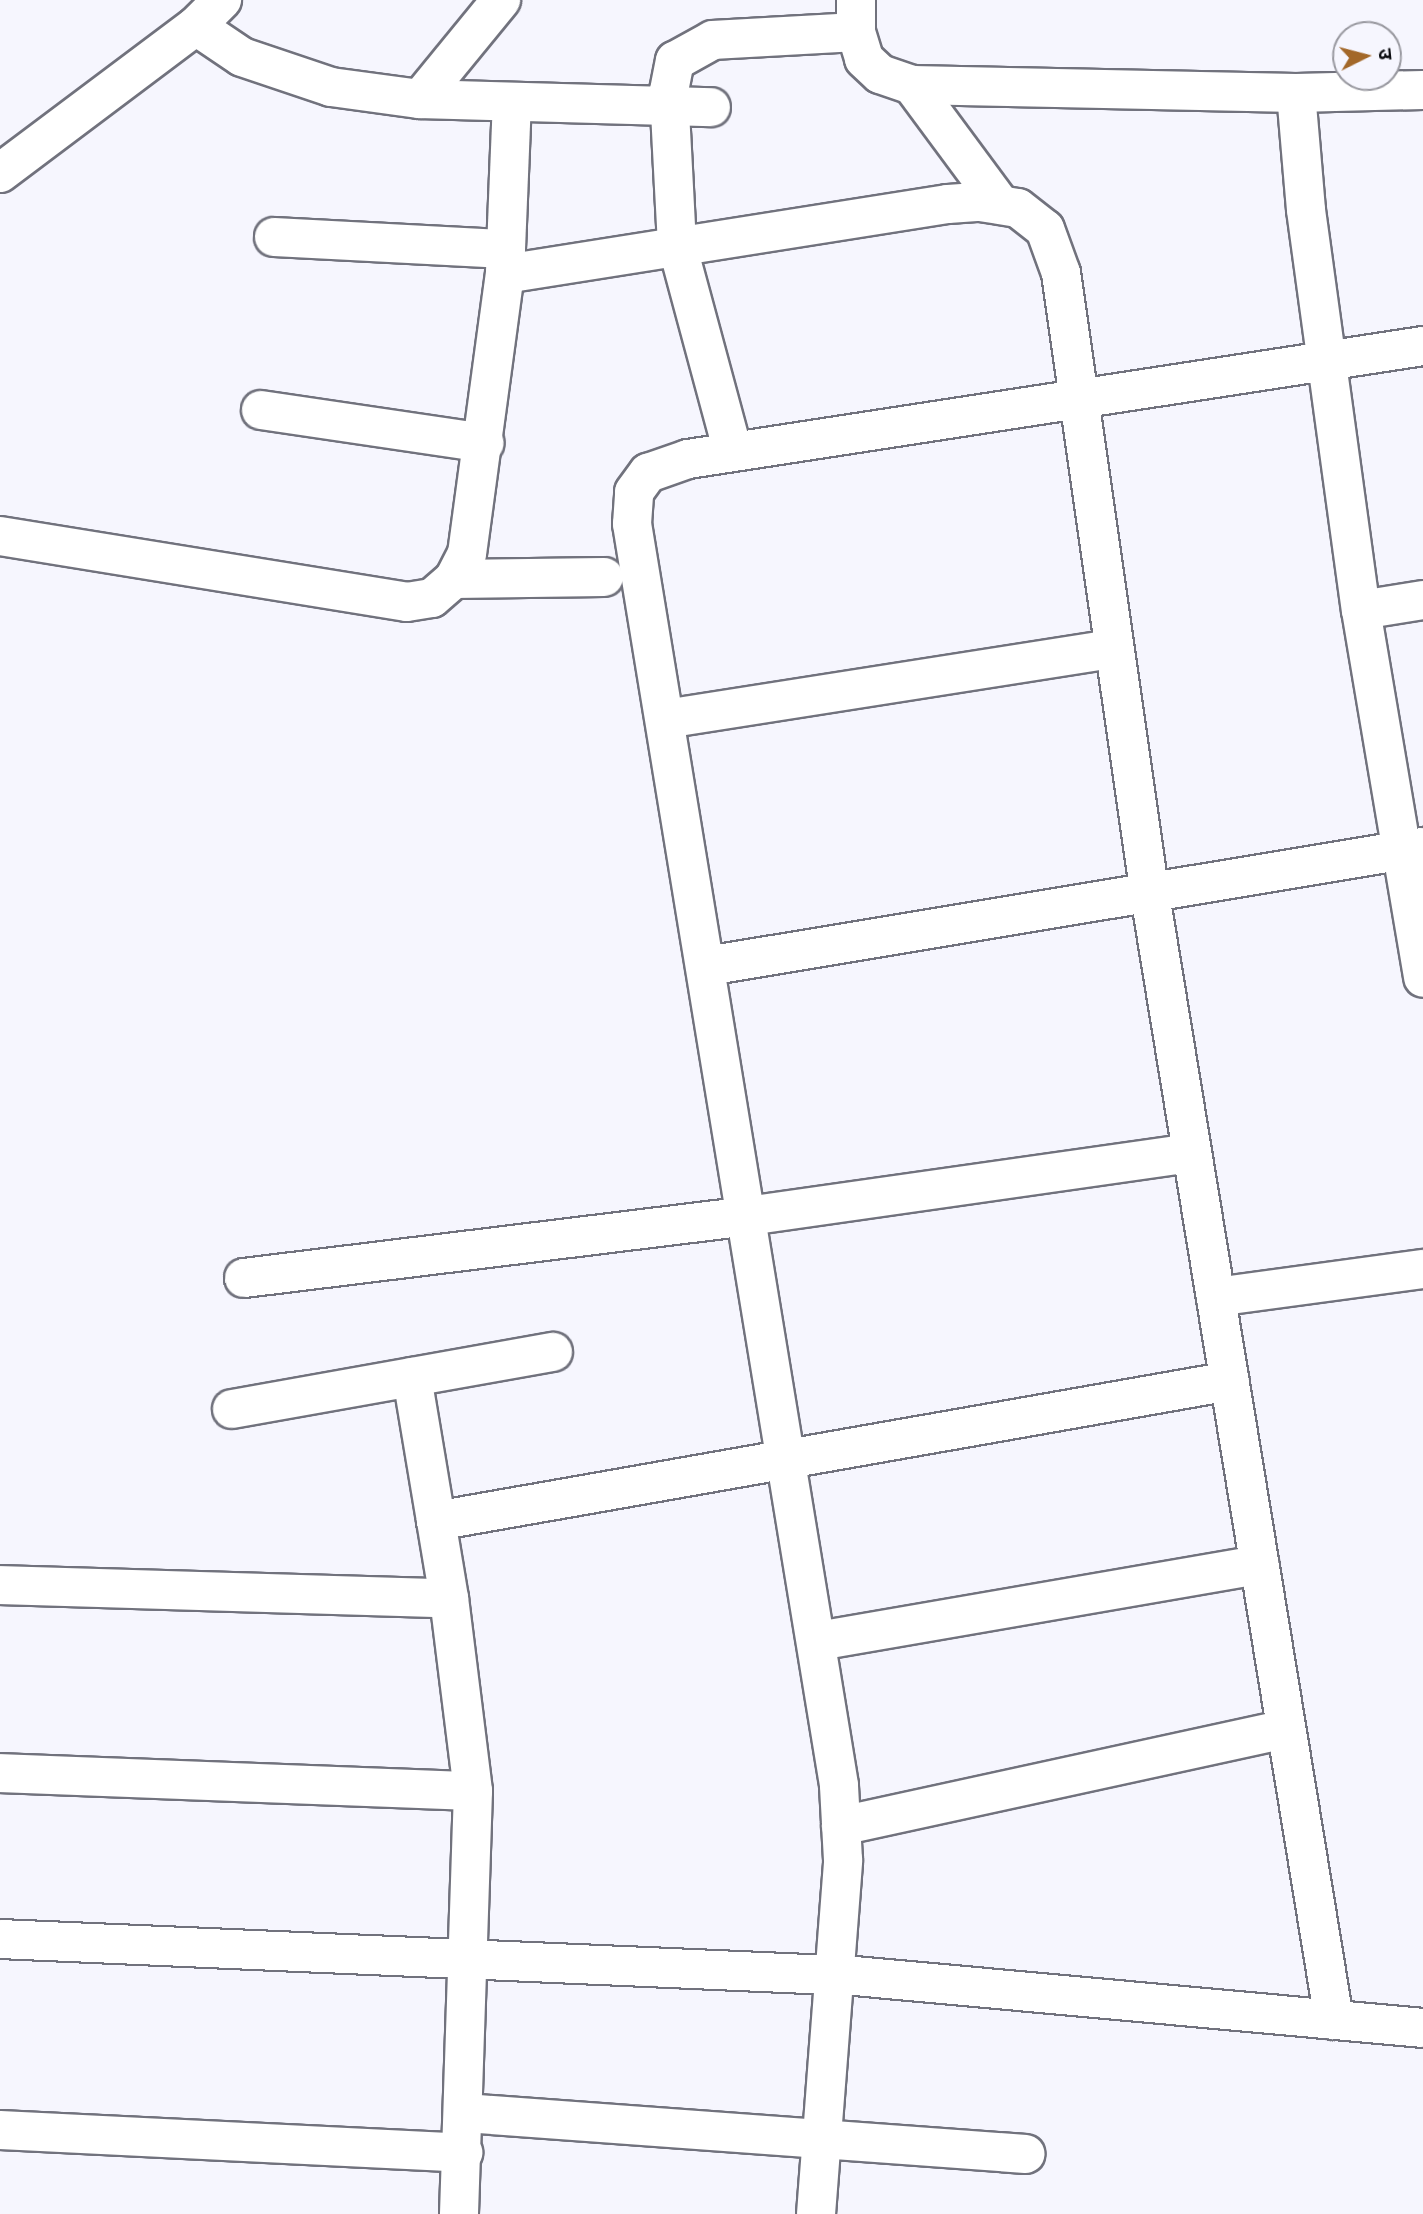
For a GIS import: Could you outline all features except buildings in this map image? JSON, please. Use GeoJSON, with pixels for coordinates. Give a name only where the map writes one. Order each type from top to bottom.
{"type":"FeatureCollection","features":[{"type":"Feature","properties":{"kind":"street"},"geometry":{"type":"LineString","coordinates":[[420,99],[501,0]]}},
{"type":"Feature","properties":{"kind":"street"},"geometry":{"type":"LineString","coordinates":[[0,173],[209,13],[242,57],[279,72],[331,87],[420,99],[711,107]]}},
{"type":"Feature","properties":{"kind":"street"},"geometry":{"type":"LineString","coordinates":[[733,452],[677,245],[671,106],[675,61],[713,40],[856,16],[872,67],[895,82],[912,85],[1296,93],[1423,90]]}},
{"type":"Feature","properties":{"kind":"street"},"geometry":{"type":"LineString","coordinates":[[912,85],[1000,204]]}},
{"type":"Feature","properties":{"kind":"street"},"geometry":{"type":"LineString","coordinates":[[1296,93],[1325,360],[1361,610],[1413,849],[1423,978]]}},
{"type":"Feature","properties":{"kind":"street"},"geometry":{"type":"LineString","coordinates":[[0,536],[407,602],[432,598],[454,579],[467,554],[485,443],[506,261],[512,102]]}},
{"type":"Feature","properties":{"kind":"street"},"geometry":{"type":"LineString","coordinates":[[274,237],[506,261],[677,245],[948,204],[1000,204],[1032,217],[1053,246],[1150,895],[1334,2020]]}},
{"type":"Feature","properties":{"kind":"street"},"geometry":{"type":"LineString","coordinates":[[816,2214],[836,1975],[841,1826],[818,1641],[632,524],[634,492],[639,481],[658,467],[733,452],[1077,397],[1423,346]]}},
{"type":"Feature","properties":{"kind":"street"},"geometry":{"type":"LineString","coordinates":[[261,410],[485,443]]}},
{"type":"Feature","properties":{"kind":"street"},"geometry":{"type":"LineString","coordinates":[[454,579],[604,577]]}},
{"type":"Feature","properties":{"kind":"street"},"geometry":{"type":"LineString","coordinates":[[1361,610],[1423,600]]}},
{"type":"Feature","properties":{"kind":"street"},"geometry":{"type":"LineString","coordinates":[[665,719],[1114,649]]}},
{"type":"Feature","properties":{"kind":"street"},"geometry":{"type":"LineString","coordinates":[[707,966],[1150,895],[1413,849]]}},
{"type":"Feature","properties":{"kind":"street"},"geometry":{"type":"LineString","coordinates":[[244,1278],[748,1216],[1192,1153]]}},
{"type":"Feature","properties":{"kind":"street"},"geometry":{"type":"LineString","coordinates":[[1216,1297],[1423,1269]]}},
{"type":"Feature","properties":{"kind":"street"},"geometry":{"type":"LineString","coordinates":[[232,1409],[553,1352]]}},
{"type":"Feature","properties":{"kind":"street"},"geometry":{"type":"LineString","coordinates":[[412,1377],[449,1598],[473,1791],[470,1958],[460,2214]]}},
{"type":"Feature","properties":{"kind":"street"},"geometry":{"type":"LineString","coordinates":[[436,1521],[1230,1381]]}},
{"type":"Feature","properties":{"kind":"street"},"geometry":{"type":"LineString","coordinates":[[818,1641],[1260,1565]]}},
{"type":"Feature","properties":{"kind":"street"},"geometry":{"type":"LineString","coordinates":[[0,1585],[449,1598]]}},
{"type":"Feature","properties":{"kind":"street"},"geometry":{"type":"LineString","coordinates":[[841,1826],[1286,1729]]}},
{"type":"Feature","properties":{"kind":"street"},"geometry":{"type":"LineString","coordinates":[[0,1773],[473,1791]]}},
{"type":"Feature","properties":{"kind":"street"},"geometry":{"type":"LineString","coordinates":[[0,1939],[836,1975],[1423,2028]]}},
{"type":"Feature","properties":{"kind":"street"},"geometry":{"type":"LineString","coordinates":[[465,2113],[1026,2154]]}},
{"type":"Feature","properties":{"kind":"street"},"geometry":{"type":"LineString","coordinates":[[0,2130],[463,2153]]}}]}
